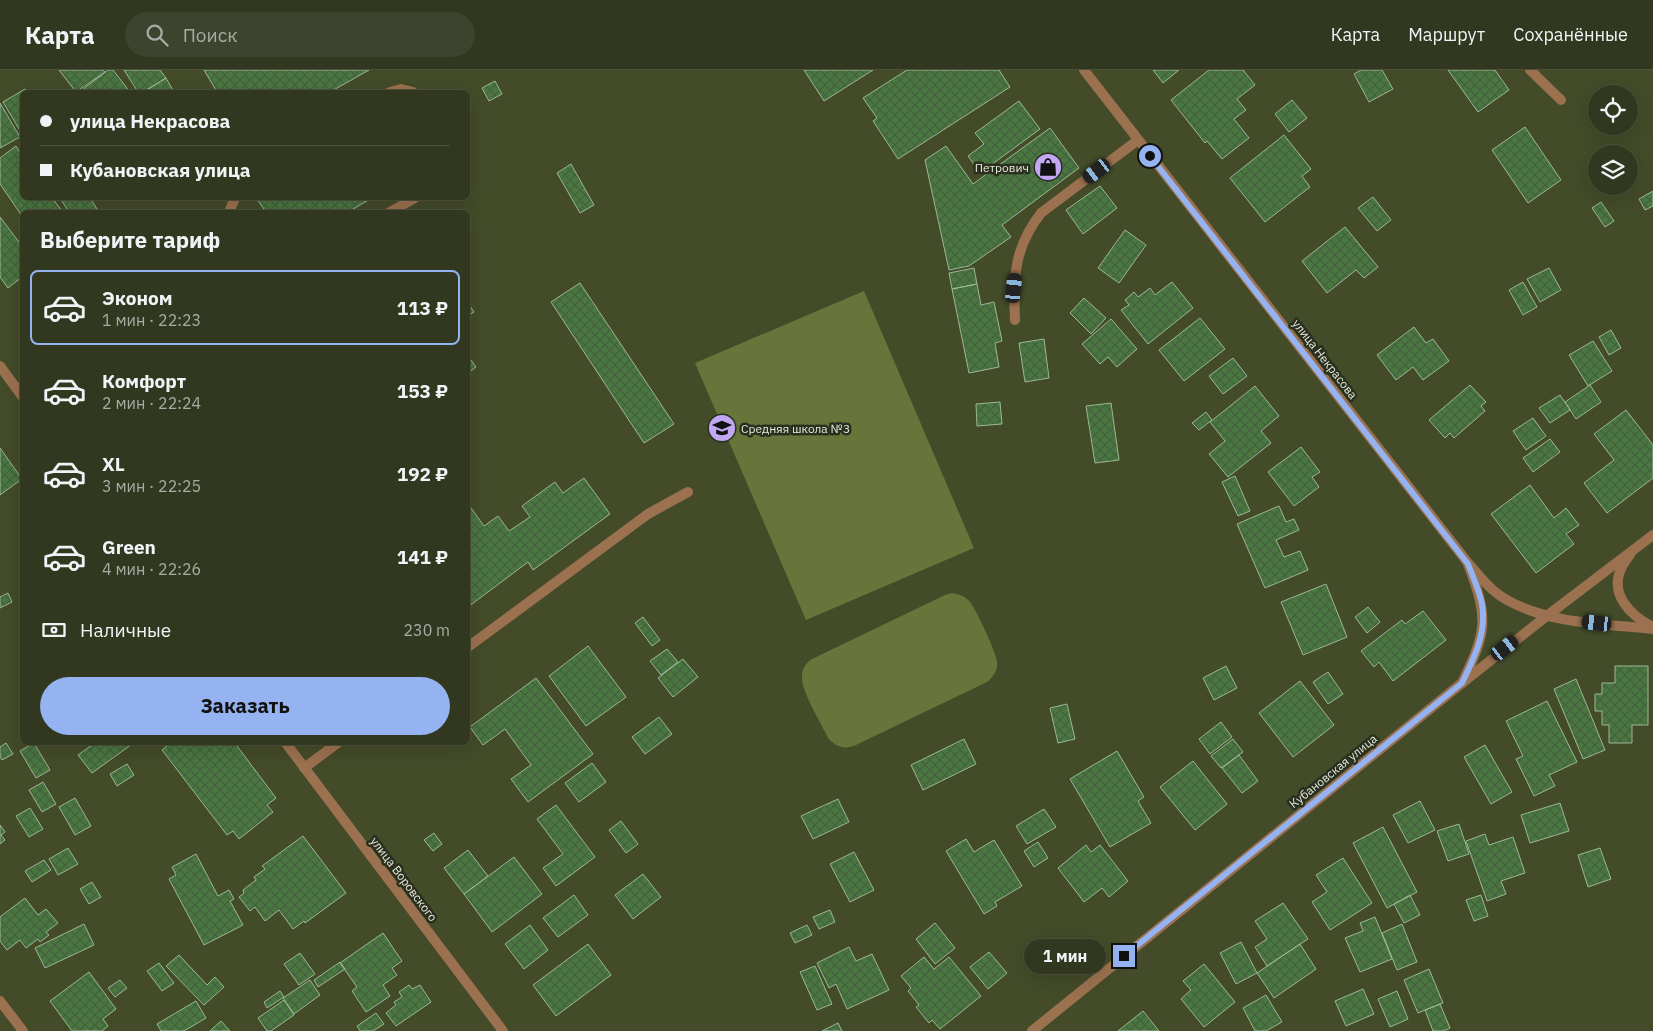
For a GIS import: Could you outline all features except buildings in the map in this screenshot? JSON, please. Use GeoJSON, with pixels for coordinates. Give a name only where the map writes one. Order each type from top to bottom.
{"type":"FeatureCollection","features":[{"type":"Feature","properties":{"kind":"street","name":"улица Некрасова"},"geometry":{"type":"LineString","coordinates":[[1084,70],[1468,564],[1489,587],[1507,600],[1528,609],[1578,621],[1653,628]]}},
{"type":"Feature","properties":{"kind":"street"},"geometry":{"type":"LineString","coordinates":[[1530,70],[1561,100]]}},
{"type":"Feature","properties":{"kind":"street"},"geometry":{"type":"LineString","coordinates":[[1015,320],[1014,288],[1016,265],[1029,229],[1041,213],[1138,140]]}},
{"type":"Feature","properties":{"kind":"street"},"geometry":{"type":"LineString","coordinates":[[394,210],[411,200]]}},
{"type":"Feature","properties":{"kind":"street"},"geometry":{"type":"LineString","coordinates":[[0,366],[20,393]]}},
{"type":"Feature","properties":{"kind":"street"},"geometry":{"type":"LineString","coordinates":[[470,646],[648,514],[688,492]]}},
{"type":"Feature","properties":{"kind":"street","name":"Кубановская улица"},"geometry":{"type":"LineString","coordinates":[[1032,1031],[1548,614],[1653,536]]}},
{"type":"Feature","properties":{"kind":"street"},"geometry":{"type":"LineString","coordinates":[[1633,551],[1622,567],[1617,581],[1619,592],[1630,612],[1653,628]]}},
{"type":"Feature","properties":{"kind":"street"},"geometry":{"type":"LineString","coordinates":[[1462,683],[1476,655],[1482,630],[1482,604],[1468,564]]}},
{"type":"Feature","properties":{"kind":"street","name":"улица Воровского"},"geometry":{"type":"LineString","coordinates":[[287,745],[503,1031]]}},
{"type":"Feature","properties":{"kind":"street"},"geometry":{"type":"LineString","coordinates":[[304,768],[335,745]]}},
{"type":"Feature","properties":{"kind":"street"},"geometry":{"type":"LineString","coordinates":[[0,1002],[23,1031]]}},
{"type":"Feature","properties":{"kind":"green space"},"geometry":{"type":"Polygon","coordinates":[[[864,291],[974,548],[806,620],[695,363],[864,291]]]}},
{"type":"Feature","properties":{"kind":"green space"},"geometry":{"type":"Polygon","coordinates":[[[952,593],[968,600],[981,622],[996,657],[997,668],[993,676],[987,682],[852,747],[837,745],[831,741],[804,689],[802,673],[806,664],[812,659],[952,593]]]}},
{"type":"Feature","properties":{"kind":"place","name":"Петрович"},"geometry":{"type":"Point","coordinates":[1048,167]}},
{"type":"Feature","properties":{"kind":"place","name":"Средняя школа №3"},"geometry":{"type":"Point","coordinates":[722,428]}},
{"type":"Feature","properties":{"kind":"route"},"geometry":{"type":"LineString","coordinates":[[1124,956],[1462,683],[1476,655],[1483,617],[1482,604],[1468,564],[1150,156]]}}]}
